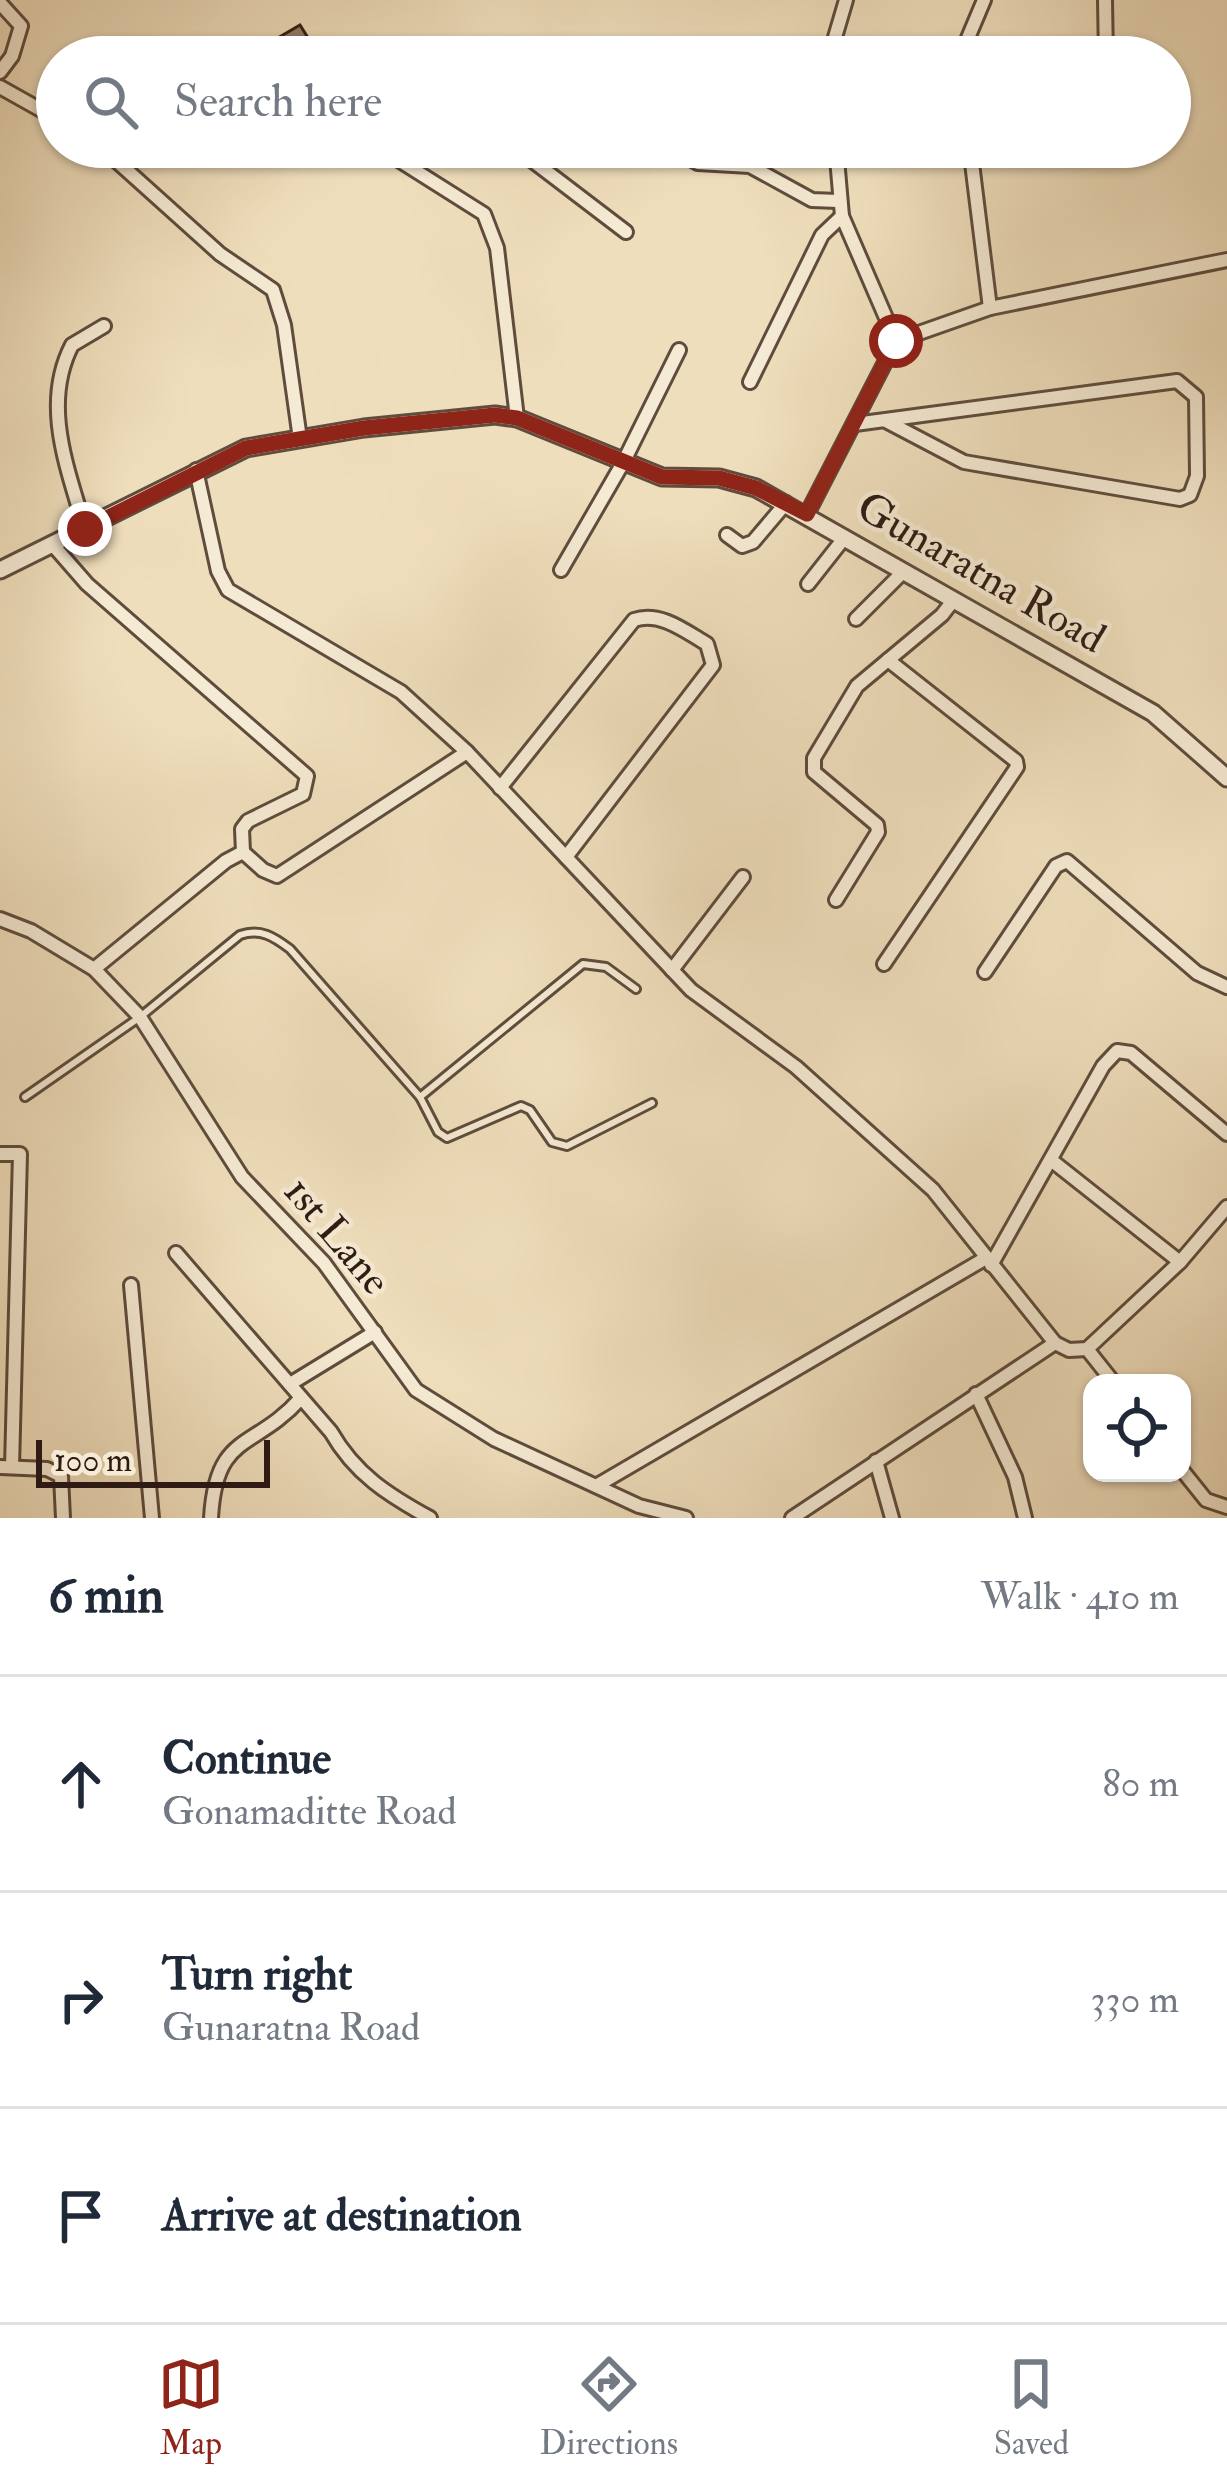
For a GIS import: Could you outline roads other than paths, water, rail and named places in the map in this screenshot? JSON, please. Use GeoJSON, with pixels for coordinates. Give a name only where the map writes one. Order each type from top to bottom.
{"type":"FeatureCollection","features":[{"type":"Feature","properties":{"kind":"street"},"geometry":{"type":"LineString","coordinates":[[835,36],[846,0]]}},
{"type":"Feature","properties":{"kind":"street"},"geometry":{"type":"LineString","coordinates":[[969,36],[984,0]]}},
{"type":"Feature","properties":{"kind":"street"},"geometry":{"type":"LineString","coordinates":[[1105,0],[1106,36]]}},
{"type":"Feature","properties":{"kind":"street"},"geometry":{"type":"LineString","coordinates":[[0,3],[21,26],[21,37],[0,72]]}},
{"type":"Feature","properties":{"kind":"street"},"geometry":{"type":"LineString","coordinates":[[0,87],[36,107]]}},
{"type":"Feature","properties":{"kind":"street"},"geometry":{"type":"LineString","coordinates":[[125,168],[220,254],[273,290],[284,326],[300,439]]}},
{"type":"Feature","properties":{"kind":"street"},"geometry":{"type":"LineString","coordinates":[[411,168],[484,214],[497,248],[517,418]]}},
{"type":"Feature","properties":{"kind":"street"},"geometry":{"type":"LineString","coordinates":[[546,168],[626,232]]}},
{"type":"Feature","properties":{"kind":"street"},"geometry":{"type":"LineString","coordinates":[[754,168],[812,200],[838,201]]}},
{"type":"Feature","properties":{"kind":"street"},"geometry":{"type":"LineString","coordinates":[[837,168],[842,216],[896,341]]}},
{"type":"Feature","properties":{"kind":"street"},"geometry":{"type":"LineString","coordinates":[[973,168],[990,308]]}},
{"type":"Feature","properties":{"kind":"street"},"geometry":{"type":"LineString","coordinates":[[750,382],[822,235],[842,216]]}},
{"type":"Feature","properties":{"kind":"street"},"geometry":{"type":"LineString","coordinates":[[807,514],[896,341],[990,308],[1227,260]]}},
{"type":"Feature","properties":{"kind":"street"},"geometry":{"type":"LineString","coordinates":[[85,529],[57,425],[59,381],[72,345],[104,326]]}},
{"type":"Feature","properties":{"kind":"street"},"geometry":{"type":"LineString","coordinates":[[562,570],[625,461],[680,350]]}},
{"type":"Feature","properties":{"kind":"street"},"geometry":{"type":"LineString","coordinates":[[855,424],[884,420],[1178,381],[1196,398],[1197,476],[1190,495],[1180,499],[964,462],[884,420]]}},
{"type":"Feature","properties":{"kind":"street","name":"Gunaratna Road"},"geometry":{"type":"LineString","coordinates":[[0,570],[246,448],[364,428],[495,415],[517,418],[662,477],[719,478],[786,503],[1153,713],[1227,778]]}},
{"type":"Feature","properties":{"kind":"street"},"geometry":{"type":"LineString","coordinates":[[196,470],[218,572],[228,590],[401,692],[467,752],[691,990],[796,1066],[933,1190],[1055,1343],[1087,1349],[1180,1262],[1227,1207]]}},
{"type":"Feature","properties":{"kind":"street"},"geometry":{"type":"LineString","coordinates":[[728,535],[742,546],[754,542],[786,503]]}},
{"type":"Feature","properties":{"kind":"street"},"geometry":{"type":"LineString","coordinates":[[808,584],[845,537]]}},
{"type":"Feature","properties":{"kind":"street"},"geometry":{"type":"LineString","coordinates":[[53,545],[88,584],[307,776],[303,794],[248,821],[242,829],[242,851],[263,870],[277,875],[285,872],[467,752]]}},
{"type":"Feature","properties":{"kind":"street"},"geometry":{"type":"LineString","coordinates":[[856,620],[903,572]]}},
{"type":"Feature","properties":{"kind":"street"},"geometry":{"type":"LineString","coordinates":[[836,900],[878,832],[877,825],[811,766],[857,686],[952,602]]}},
{"type":"Feature","properties":{"kind":"street"},"geometry":{"type":"LineString","coordinates":[[500,788],[634,620],[645,616],[671,623],[706,644],[713,665],[566,857]]}},
{"type":"Feature","properties":{"kind":"street"},"geometry":{"type":"LineString","coordinates":[[884,964],[1017,766],[888,661]]}},
{"type":"Feature","properties":{"kind":"street"},"geometry":{"type":"LineString","coordinates":[[94,969],[242,851]]}},
{"type":"Feature","properties":{"kind":"street"},"geometry":{"type":"LineString","coordinates":[[986,972],[1056,866],[1067,861],[1197,973],[1227,987]]}},
{"type":"Feature","properties":{"kind":"street"},"geometry":{"type":"LineString","coordinates":[[672,970],[743,877]]}},
{"type":"Feature","properties":{"kind":"street","name":"1st Lane"},"geometry":{"type":"LineString","coordinates":[[0,919],[32,931],[94,969],[140,1017],[242,1177],[324,1263],[416,1390],[494,1438],[640,1512],[686,1518]]}},
{"type":"Feature","properties":{"kind":"street"},"geometry":{"type":"LineString","coordinates":[[596,1486],[988,1262],[1103,1066],[1117,1051],[1131,1053],[1227,1134]]}},
{"type":"Feature","properties":{"kind":"street"},"geometry":{"type":"LineString","coordinates":[[0,1154],[20,1154],[6,1467],[47,1469],[61,1476],[63,1518]]}},
{"type":"Feature","properties":{"kind":"street"},"geometry":{"type":"LineString","coordinates":[[1051,1160],[1180,1262]]}},
{"type":"Feature","properties":{"kind":"street"},"geometry":{"type":"LineString","coordinates":[[176,1253],[301,1397],[356,1469],[383,1492],[430,1518]]}},
{"type":"Feature","properties":{"kind":"street"},"geometry":{"type":"LineString","coordinates":[[131,1285],[152,1518]]}},
{"type":"Feature","properties":{"kind":"street"},"geometry":{"type":"LineString","coordinates":[[0,1296],[16,1296]]}},
{"type":"Feature","properties":{"kind":"street"},"geometry":{"type":"LineString","coordinates":[[290,1384],[375,1333]]}},
{"type":"Feature","properties":{"kind":"street"},"geometry":{"type":"LineString","coordinates":[[792,1518],[1055,1343]]}},
{"type":"Feature","properties":{"kind":"street"},"geometry":{"type":"LineString","coordinates":[[1087,1349],[1107,1374]]}},
{"type":"Feature","properties":{"kind":"street"},"geometry":{"type":"LineString","coordinates":[[976,1394],[1015,1477],[1024,1518]]}},
{"type":"Feature","properties":{"kind":"street"},"geometry":{"type":"LineString","coordinates":[[211,1518],[214,1481],[223,1459],[301,1397]]}},
{"type":"Feature","properties":{"kind":"street"},"geometry":{"type":"LineString","coordinates":[[876,1460],[892,1518]]}},
{"type":"Feature","properties":{"kind":"street"},"geometry":{"type":"LineString","coordinates":[[1191,1481],[1206,1500],[1227,1508]]}},
{"type":"Feature","properties":{"kind":"lane"},"geometry":{"type":"LineString","coordinates":[[25,1096],[140,1017],[240,935],[273,936],[290,950],[420,1097],[438,1132],[447,1138],[521,1106],[560,1146],[567,1146],[652,1103]]}},
{"type":"Feature","properties":{"kind":"lane"},"geometry":{"type":"LineString","coordinates":[[420,1097],[583,964],[606,967],[636,989]]}}]}
